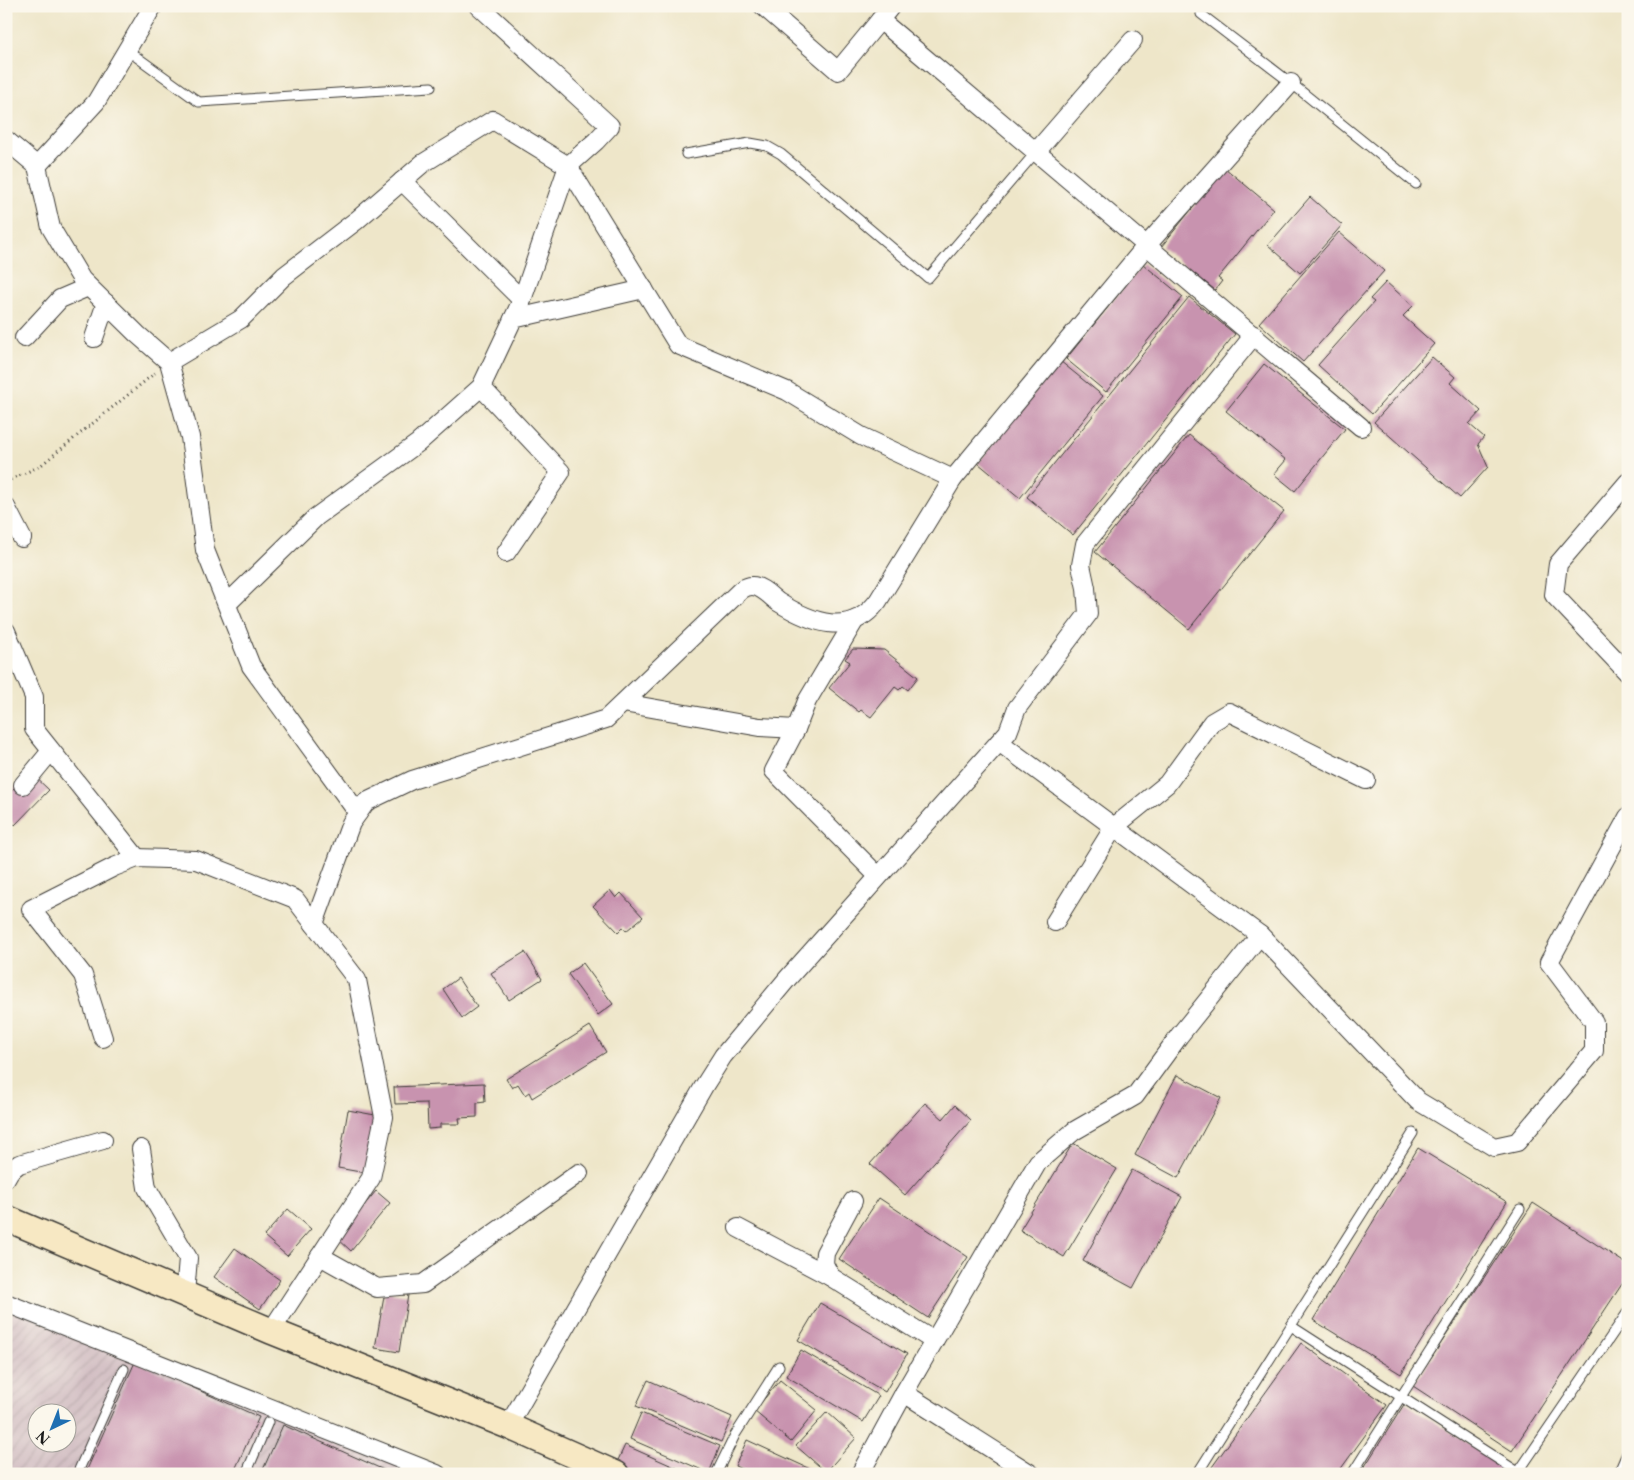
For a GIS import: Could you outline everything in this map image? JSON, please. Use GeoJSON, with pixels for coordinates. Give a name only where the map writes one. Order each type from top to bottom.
{"type":"FeatureCollection","features":[{"type":"Feature","properties":{"kind":"street"},"geometry":{"type":"LineString","coordinates":[[36,166],[96,102],[153,6]]}},
{"type":"Feature","properties":{"kind":"street"},"geometry":{"type":"LineString","coordinates":[[227,604],[316,516],[418,443],[481,387],[522,300],[568,166],[610,126],[479,6]]}},
{"type":"Feature","properties":{"kind":"street"},"geometry":{"type":"LineString","coordinates":[[769,8],[838,71],[886,13],[1036,152],[1362,427]]}},
{"type":"Feature","properties":{"kind":"street"},"geometry":{"type":"LineString","coordinates":[[1036,152],[1133,40]]}},
{"type":"Feature","properties":{"kind":"street"},"geometry":{"type":"LineString","coordinates":[[314,924],[351,824],[366,802],[412,780],[606,719],[741,590],[750,586],[758,588],[807,618],[831,624],[855,620],[869,612],[878,601],[953,480],[1147,244],[1291,83]]}},
{"type":"Feature","properties":{"kind":"street"},"geometry":{"type":"LineString","coordinates":[[169,362],[242,318],[284,276],[357,220],[422,164],[493,120],[568,166],[678,345],[787,391],[861,436],[953,480]]}},
{"type":"Feature","properties":{"kind":"street"},"geometry":{"type":"LineString","coordinates":[[8,145],[36,166],[51,228],[82,280],[169,362],[190,437],[205,550],[251,666],[358,813]]}},
{"type":"Feature","properties":{"kind":"street"},"geometry":{"type":"LineString","coordinates":[[402,181],[522,300]]}},
{"type":"Feature","properties":{"kind":"street"},"geometry":{"type":"LineString","coordinates":[[24,338],[60,299],[88,287]]}},
{"type":"Feature","properties":{"kind":"street"},"geometry":{"type":"LineString","coordinates":[[513,319],[644,289]]}},
{"type":"Feature","properties":{"kind":"street"},"geometry":{"type":"LineString","coordinates":[[94,338],[106,304]]}},
{"type":"Feature","properties":{"kind":"street"},"geometry":{"type":"LineString","coordinates":[[508,1426],[723,1056],[788,978],[1008,732],[1017,708],[1088,614],[1086,588],[1081,565],[1085,544],[1254,335]]}},
{"type":"Feature","properties":{"kind":"street"},"geometry":{"type":"LineString","coordinates":[[481,387],[561,472],[506,553]]}},
{"type":"Feature","properties":{"kind":"street"},"geometry":{"type":"LineString","coordinates":[[1628,482],[1558,564],[1554,595],[1628,673]]}},
{"type":"Feature","properties":{"kind":"street"},"geometry":{"type":"LineString","coordinates":[[6,507],[22,538]]}},
{"type":"Feature","properties":{"kind":"street"},"geometry":{"type":"LineString","coordinates":[[855,620],[807,701],[796,729],[774,771],[878,876]]}},
{"type":"Feature","properties":{"kind":"street"},"geometry":{"type":"LineString","coordinates":[[6,631],[34,697],[34,729],[137,858]]}},
{"type":"Feature","properties":{"kind":"street"},"geometry":{"type":"LineString","coordinates":[[624,702],[760,727],[796,729]]}},
{"type":"Feature","properties":{"kind":"street"},"geometry":{"type":"LineString","coordinates":[[1055,922],[1114,827],[1167,784],[1212,722],[1229,712],[1366,780]]}},
{"type":"Feature","properties":{"kind":"street"},"geometry":{"type":"LineString","coordinates":[[1000,742],[1260,935],[1418,1101],[1494,1147],[1517,1142],[1594,1050],[1594,1022],[1549,962],[1628,817]]}},
{"type":"Feature","properties":{"kind":"street"},"geometry":{"type":"LineString","coordinates":[[23,784],[51,751]]}},
{"type":"Feature","properties":{"kind":"street"},"geometry":{"type":"LineString","coordinates":[[103,1038],[83,975],[31,909],[114,867],[137,858],[196,860],[296,899],[357,980],[384,1117],[371,1178],[271,1331]]}},
{"type":"Feature","properties":{"kind":"street"},"geometry":{"type":"LineString","coordinates":[[860,1474],[904,1393],[1038,1162],[1074,1131],[1135,1096],[1179,1036],[1260,935]]}},
{"type":"Feature","properties":{"kind":"street"},"geometry":{"type":"LineString","coordinates":[[6,1178],[10,1171],[19,1164],[103,1140]]}},
{"type":"Feature","properties":{"kind":"street"},"geometry":{"type":"LineString","coordinates":[[141,1149],[147,1188],[188,1258],[185,1294]]}},
{"type":"Feature","properties":{"kind":"street"},"geometry":{"type":"LineString","coordinates":[[320,1256],[377,1288],[423,1284],[579,1173]]}},
{"type":"Feature","properties":{"kind":"street"},"geometry":{"type":"LineString","coordinates":[[831,1277],[824,1264],[825,1253],[853,1201]]}},
{"type":"Feature","properties":{"kind":"street"},"geometry":{"type":"LineString","coordinates":[[6,1218],[271,1331],[508,1426],[616,1474]]}},
{"type":"Feature","properties":{"kind":"street"},"geometry":{"type":"LineString","coordinates":[[738,1228],[831,1277],[934,1341]]}},
{"type":"Feature","properties":{"kind":"street"},"geometry":{"type":"LineString","coordinates":[[6,1303],[437,1474]]}},
{"type":"Feature","properties":{"kind":"street"},"geometry":{"type":"LineString","coordinates":[[904,1393],[1031,1474]]}},
{"type":"Feature","properties":{"kind":"lane"},"geometry":{"type":"LineString","coordinates":[[1200,14],[1291,83],[1416,184]]}},
{"type":"Feature","properties":{"kind":"lane"},"geometry":{"type":"LineString","coordinates":[[127,50],[199,102],[431,88]]}},
{"type":"Feature","properties":{"kind":"lane"},"geometry":{"type":"LineString","coordinates":[[686,154],[750,143],[767,146],[786,158],[928,278],[1036,152]]}},
{"type":"Feature","properties":{"kind":"lane"},"geometry":{"type":"LineString","coordinates":[[1197,1474],[1413,1133]]}},
{"type":"Feature","properties":{"kind":"lane"},"geometry":{"type":"LineString","coordinates":[[1352,1474],[1520,1209]]}},
{"type":"Feature","properties":{"kind":"lane"},"geometry":{"type":"LineString","coordinates":[[1291,1326],[1517,1473],[1627,1313]]}},
{"type":"Feature","properties":{"kind":"lane"},"geometry":{"type":"LineString","coordinates":[[716,1474],[735,1435],[779,1366]]}},
{"type":"Feature","properties":{"kind":"lane"},"geometry":{"type":"LineString","coordinates":[[77,1474],[124,1369]]}},
{"type":"Feature","properties":{"kind":"lane"},"geometry":{"type":"LineString","coordinates":[[246,1474],[268,1422]]}},
{"type":"Feature","properties":{"kind":"lane"},"geometry":{"type":"LineString","coordinates":[[1618,1474],[1628,1451]]}},
{"type":"Feature","properties":{"kind":"path"},"geometry":{"type":"LineString","coordinates":[[6,482],[40,466],[169,362]]}},
{"type":"Feature","properties":{"kind":"shaded area"},"geometry":{"type":"Polygon","coordinates":[[[6,1293],[436,1474],[6,1474],[6,1293]]]}},
{"type":"Feature","properties":{"kind":"building"},"geometry":{"type":"Polygon","coordinates":[[[1225,168],[1274,209],[1218,278],[1222,281],[1215,290],[1161,247],[1225,168]]]}},
{"type":"Feature","properties":{"kind":"building"},"geometry":{"type":"Polygon","coordinates":[[[1310,197],[1342,225],[1300,273],[1268,245],[1310,197]]]}},
{"type":"Feature","properties":{"kind":"building"},"geometry":{"type":"Polygon","coordinates":[[[1339,232],[1384,271],[1303,362],[1259,323],[1339,232]]]}},
{"type":"Feature","properties":{"kind":"building"},"geometry":{"type":"Polygon","coordinates":[[[1143,264],[1183,297],[1106,392],[1066,359],[1143,264]]]}},
{"type":"Feature","properties":{"kind":"building"},"geometry":{"type":"Polygon","coordinates":[[[1386,282],[1413,306],[1403,316],[1434,344],[1372,414],[1318,365],[1374,302],[1370,299],[1386,282]]]}},
{"type":"Feature","properties":{"kind":"building"},"geometry":{"type":"Polygon","coordinates":[[[1189,297],[1235,334],[1073,535],[1027,497],[1189,297]]]}},
{"type":"Feature","properties":{"kind":"building"},"geometry":{"type":"Polygon","coordinates":[[[1432,357],[1455,377],[1450,383],[1481,411],[1469,424],[1484,437],[1478,444],[1488,467],[1460,498],[1374,422],[1432,357]]]}},
{"type":"Feature","properties":{"kind":"building"},"geometry":{"type":"Polygon","coordinates":[[[1060,361],[1103,396],[1020,498],[978,463],[1060,361]]]}},
{"type":"Feature","properties":{"kind":"building"},"geometry":{"type":"Polygon","coordinates":[[[1264,364],[1345,429],[1295,491],[1274,474],[1286,460],[1226,411],[1264,364]]]}},
{"type":"Feature","properties":{"kind":"building"},"geometry":{"type":"Polygon","coordinates":[[[1189,435],[1284,511],[1189,629],[1095,552],[1189,435]]]}},
{"type":"Feature","properties":{"kind":"building"},"geometry":{"type":"Polygon","coordinates":[[[853,649],[884,650],[918,677],[908,690],[903,686],[899,690],[895,687],[871,717],[861,710],[859,712],[829,688],[850,662],[845,659],[853,649]]]}},
{"type":"Feature","properties":{"kind":"building"},"geometry":{"type":"Polygon","coordinates":[[[29,771],[49,790],[15,825],[6,817],[6,797],[29,771]]]}},
{"type":"Feature","properties":{"kind":"building"},"geometry":{"type":"Polygon","coordinates":[[[610,890],[616,898],[621,893],[643,917],[626,931],[623,927],[618,932],[593,906],[610,890]]]}},
{"type":"Feature","properties":{"kind":"building"},"geometry":{"type":"Polygon","coordinates":[[[525,952],[542,979],[509,1000],[491,973],[525,952]]]}},
{"type":"Feature","properties":{"kind":"building"},"geometry":{"type":"Polygon","coordinates":[[[583,963],[613,1004],[598,1015],[568,974],[583,963]]]}},
{"type":"Feature","properties":{"kind":"building"},"geometry":{"type":"Polygon","coordinates":[[[458,978],[477,1007],[462,1018],[443,989],[458,978]]]}},
{"type":"Feature","properties":{"kind":"building"},"geometry":{"type":"Polygon","coordinates":[[[590,1026],[606,1052],[532,1098],[529,1092],[525,1095],[518,1084],[512,1088],[506,1079],[590,1026]]]}},
{"type":"Feature","properties":{"kind":"building"},"geometry":{"type":"Polygon","coordinates":[[[1177,1075],[1221,1098],[1178,1178],[1135,1155],[1177,1075]]]}},
{"type":"Feature","properties":{"kind":"building"},"geometry":{"type":"Polygon","coordinates":[[[484,1083],[485,1102],[477,1103],[477,1117],[459,1118],[460,1124],[440,1124],[440,1128],[428,1129],[427,1103],[395,1104],[394,1087],[484,1083]]]}},
{"type":"Feature","properties":{"kind":"building"},"geometry":{"type":"Polygon","coordinates":[[[925,1103],[943,1119],[955,1105],[971,1120],[905,1195],[870,1164],[925,1103]]]}},
{"type":"Feature","properties":{"kind":"building"},"geometry":{"type":"Polygon","coordinates":[[[348,1110],[375,1115],[366,1173],[338,1168],[348,1110]]]}},
{"type":"Feature","properties":{"kind":"building"},"geometry":{"type":"Polygon","coordinates":[[[1073,1143],[1117,1169],[1064,1257],[1020,1230],[1073,1143]]]}},
{"type":"Feature","properties":{"kind":"building"},"geometry":{"type":"Polygon","coordinates":[[[1418,1148],[1507,1202],[1401,1374],[1313,1320],[1418,1148]]]}},
{"type":"Feature","properties":{"kind":"building"},"geometry":{"type":"Polygon","coordinates":[[[1132,1170],[1182,1197],[1133,1288],[1083,1261],[1132,1170]]]}},
{"type":"Feature","properties":{"kind":"building"},"geometry":{"type":"Polygon","coordinates":[[[376,1191],[390,1203],[351,1251],[337,1238],[376,1191]]]}},
{"type":"Feature","properties":{"kind":"building"},"geometry":{"type":"Polygon","coordinates":[[[879,1198],[968,1257],[928,1318],[839,1259],[879,1198]]]}},
{"type":"Feature","properties":{"kind":"building"},"geometry":{"type":"Polygon","coordinates":[[[1533,1203],[1628,1265],[1628,1275],[1512,1451],[1413,1386],[1533,1203]]]}},
{"type":"Feature","properties":{"kind":"building"},"geometry":{"type":"Polygon","coordinates":[[[288,1209],[311,1229],[287,1256],[264,1236],[288,1209]]]}},
{"type":"Feature","properties":{"kind":"building"},"geometry":{"type":"Polygon","coordinates":[[[235,1248],[280,1280],[260,1309],[214,1277],[235,1248]]]}},
{"type":"Feature","properties":{"kind":"building"},"geometry":{"type":"Polygon","coordinates":[[[385,1291],[408,1295],[399,1352],[375,1348],[385,1291]]]}},
{"type":"Feature","properties":{"kind":"building"},"geometry":{"type":"Polygon","coordinates":[[[820,1303],[907,1354],[885,1392],[798,1340],[820,1303]]]}},
{"type":"Feature","properties":{"kind":"building"},"geometry":{"type":"Polygon","coordinates":[[[1301,1343],[1387,1405],[1337,1474],[1207,1474],[1301,1343]]]}},
{"type":"Feature","properties":{"kind":"building"},"geometry":{"type":"Polygon","coordinates":[[[801,1350],[879,1396],[863,1422],[786,1376],[801,1350]]]}},
{"type":"Feature","properties":{"kind":"building"},"geometry":{"type":"Polygon","coordinates":[[[135,1362],[259,1417],[233,1474],[85,1474],[135,1362]]]}},
{"type":"Feature","properties":{"kind":"building"},"geometry":{"type":"Polygon","coordinates":[[[648,1380],[732,1417],[721,1442],[636,1406],[648,1380]]]}},
{"type":"Feature","properties":{"kind":"building"},"geometry":{"type":"Polygon","coordinates":[[[780,1380],[817,1410],[791,1442],[754,1411],[780,1380]]]}},
{"type":"Feature","properties":{"kind":"building"},"geometry":{"type":"Polygon","coordinates":[[[1405,1403],[1505,1467],[1501,1474],[1360,1474],[1405,1403]]]}},
{"type":"Feature","properties":{"kind":"building"},"geometry":{"type":"Polygon","coordinates":[[[827,1412],[856,1438],[826,1472],[796,1446],[827,1412]]]}},
{"type":"Feature","properties":{"kind":"building"},"geometry":{"type":"Polygon","coordinates":[[[641,1413],[720,1446],[709,1473],[630,1439],[641,1413]]]}},
{"type":"Feature","properties":{"kind":"building"},"geometry":{"type":"Polygon","coordinates":[[[283,1425],[393,1474],[261,1474],[283,1425]]]}},
{"type":"Feature","properties":{"kind":"building"},"geometry":{"type":"Polygon","coordinates":[[[747,1440],[821,1474],[752,1474],[735,1466],[747,1440]]]}},
{"type":"Feature","properties":{"kind":"building"},"geometry":{"type":"Polygon","coordinates":[[[625,1445],[690,1474],[624,1474],[614,1469],[625,1445]]]}}]}
